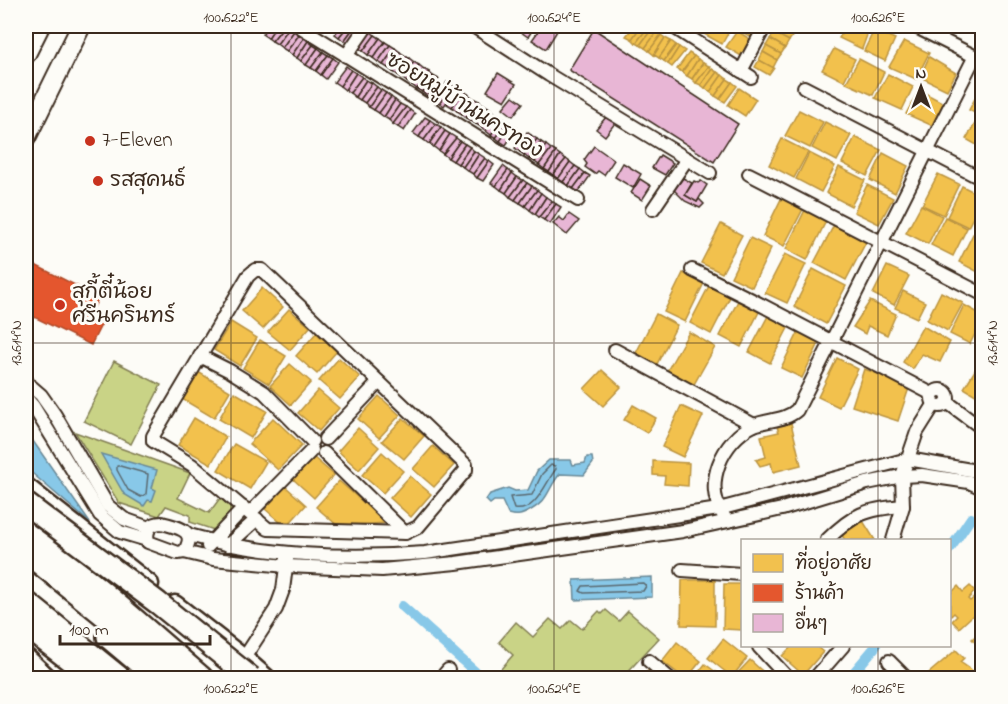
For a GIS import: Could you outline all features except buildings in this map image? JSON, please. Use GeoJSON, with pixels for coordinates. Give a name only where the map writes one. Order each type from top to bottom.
{"type":"FeatureCollection","features":[{"type":"Feature","properties":{"kind":"highway"},"geometry":{"type":"LineString","coordinates":[[26,504],[158,603],[251,678]]}},
{"type":"Feature","properties":{"kind":"highway"},"geometry":{"type":"LineString","coordinates":[[26,530],[155,636],[202,678]]}},
{"type":"Feature","properties":{"kind":"highway"},"geometry":{"type":"LineString","coordinates":[[26,552],[184,678]]}},
{"type":"Feature","properties":{"kind":"highway"},"geometry":{"type":"LineString","coordinates":[[26,571],[157,678]]}},
{"type":"Feature","properties":{"kind":"highway"},"geometry":{"type":"LineString","coordinates":[[26,602],[120,678]]}},
{"type":"Feature","properties":{"kind":"highway"},"geometry":{"type":"LineString","coordinates":[[26,628],[80,678]]}},
{"type":"Feature","properties":{"kind":"highway"},"geometry":{"type":"LineString","coordinates":[[26,628],[93,678]]}},
{"type":"Feature","properties":{"kind":"highway"},"geometry":{"type":"LineString","coordinates":[[155,636],[217,678]]}},
{"type":"Feature","properties":{"kind":"highway"},"geometry":{"type":"LineString","coordinates":[[26,660],[45,678]]}},
{"type":"Feature","properties":{"kind":"main road"},"geometry":{"type":"LineString","coordinates":[[26,54],[39,26]]}},
{"type":"Feature","properties":{"kind":"main road"},"geometry":{"type":"LineString","coordinates":[[26,138],[81,26]]}},
{"type":"Feature","properties":{"kind":"street","name":"ซอยหมู่บ้านนครทอง"},"geometry":{"type":"LineString","coordinates":[[299,26],[578,200]]}},
{"type":"Feature","properties":{"kind":"street"},"geometry":{"type":"LineString","coordinates":[[473,26],[710,173]]}},
{"type":"Feature","properties":{"kind":"street"},"geometry":{"type":"LineString","coordinates":[[672,26],[746,74],[765,26]]}},
{"type":"Feature","properties":{"kind":"street"},"geometry":{"type":"LineString","coordinates":[[690,38],[697,26]]}},
{"type":"Feature","properties":{"kind":"street"},"geometry":{"type":"LineString","coordinates":[[728,521],[719,509],[715,475],[719,461],[728,446],[754,425],[784,418],[797,410],[926,150],[979,58],[914,26]]}},
{"type":"Feature","properties":{"kind":"street"},"geometry":{"type":"LineString","coordinates":[[346,56],[364,30]]}},
{"type":"Feature","properties":{"kind":"street"},"geometry":{"type":"LineString","coordinates":[[804,87],[982,178]]}},
{"type":"Feature","properties":{"kind":"street"},"geometry":{"type":"LineString","coordinates":[[653,209],[687,159]]}},
{"type":"Feature","properties":{"kind":"street"},"geometry":{"type":"LineString","coordinates":[[749,174],[982,294]]}},
{"type":"Feature","properties":{"kind":"street"},"geometry":{"type":"LineString","coordinates":[[255,270],[262,270],[466,467],[418,527],[405,532],[264,527],[192,465],[152,438],[200,356],[248,276],[255,270]]}},
{"type":"Feature","properties":{"kind":"street"},"geometry":{"type":"LineString","coordinates":[[692,270],[831,341],[933,400],[941,407],[947,402],[982,428]]}},
{"type":"Feature","properties":{"kind":"street"},"geometry":{"type":"LineString","coordinates":[[615,350],[754,425]]}},
{"type":"Feature","properties":{"kind":"street"},"geometry":{"type":"LineString","coordinates":[[200,356],[230,371],[264,393],[316,448],[405,532]]}},
{"type":"Feature","properties":{"kind":"street"},"geometry":{"type":"LineString","coordinates":[[26,382],[41,395],[55,415],[108,506],[148,534],[151,543],[178,553],[286,566],[382,570],[456,563],[683,531],[782,508],[867,483],[902,476],[922,475],[969,482],[982,488]]}},
{"type":"Feature","properties":{"kind":"street"},"geometry":{"type":"LineString","coordinates":[[200,556],[212,541],[250,513],[316,448],[328,446],[325,439],[379,382]]}},
{"type":"Feature","properties":{"kind":"street"},"geometry":{"type":"LineString","coordinates":[[26,398],[100,515],[120,532],[148,534]]}},
{"type":"Feature","properties":{"kind":"street"},"geometry":{"type":"LineString","coordinates":[[893,539],[903,506],[902,476],[917,432],[933,400]]}},
{"type":"Feature","properties":{"kind":"street"},"geometry":{"type":"LineString","coordinates":[[148,534],[153,524],[162,523],[185,530],[189,535],[228,545],[288,552],[376,557],[425,553],[719,509],[908,459],[982,472]]}},
{"type":"Feature","properties":{"kind":"street"},"geometry":{"type":"LineString","coordinates":[[26,486],[267,678]]}},
{"type":"Feature","properties":{"kind":"street"},"geometry":{"type":"LineString","coordinates":[[828,539],[859,514],[880,508],[903,506]]}},
{"type":"Feature","properties":{"kind":"street"},"geometry":{"type":"LineString","coordinates":[[228,545],[250,513]]}},
{"type":"Feature","properties":{"kind":"street"},"geometry":{"type":"LineString","coordinates":[[69,564],[65,540],[71,522]]}},
{"type":"Feature","properties":{"kind":"street"},"geometry":{"type":"LineString","coordinates":[[184,552],[189,535]]}},
{"type":"Feature","properties":{"kind":"street"},"geometry":{"type":"LineString","coordinates":[[244,658],[276,609],[283,590],[288,552]]}},
{"type":"Feature","properties":{"kind":"street"},"geometry":{"type":"LineString","coordinates":[[682,570],[741,574]]}},
{"type":"Feature","properties":{"kind":"street"},"geometry":{"type":"LineString","coordinates":[[759,647],[788,678]]}},
{"type":"Feature","properties":{"kind":"street"},"geometry":{"type":"LineString","coordinates":[[815,678],[841,647]]}},
{"type":"Feature","properties":{"kind":"street"},"geometry":{"type":"LineString","coordinates":[[649,661],[669,678]]}},
{"type":"Feature","properties":{"kind":"street"},"geometry":{"type":"LineString","coordinates":[[889,661],[906,678]]}},
{"type":"Feature","properties":{"kind":"green space"},"geometry":{"type":"Polygon","coordinates":[[[114,361],[161,385],[131,444],[84,421],[114,361]]]}},
{"type":"Feature","properties":{"kind":"green space"},"geometry":{"type":"Polygon","coordinates":[[[75,432],[190,473],[178,498],[209,513],[220,498],[236,512],[214,530],[190,522],[190,515],[166,506],[159,516],[119,503],[75,432]]]}},
{"type":"Feature","properties":{"kind":"green space"},"geometry":{"type":"Polygon","coordinates":[[[606,610],[619,621],[628,611],[659,638],[622,678],[494,677],[513,655],[499,642],[516,622],[533,637],[550,619],[562,629],[571,620],[582,629],[599,611],[602,614],[606,610]]]}},
{"type":"Feature","properties":{"kind":"water"},"geometry":{"type":"Polygon","coordinates":[[[26,431],[90,523],[26,468],[26,431]]]}},
{"type":"Feature","properties":{"kind":"water"},"geometry":{"type":"Polygon","coordinates":[[[101,454],[157,470],[152,488],[156,490],[152,501],[148,500],[144,506],[124,494],[101,454]]]}},
{"type":"Feature","properties":{"kind":"water"},"geometry":{"type":"Polygon","coordinates":[[[587,457],[592,457],[593,463],[584,475],[560,474],[542,502],[525,513],[508,514],[502,501],[494,501],[490,504],[486,500],[490,494],[508,488],[515,491],[528,490],[537,471],[549,460],[571,460],[573,465],[585,463],[587,457]]]}},
{"type":"Feature","properties":{"kind":"water"},"geometry":{"type":"Polygon","coordinates":[[[652,577],[652,597],[575,600],[574,580],[652,577]]]}},
{"type":"Feature","properties":{"kind":"waterway"},"geometry":{"type":"LineString","coordinates":[[951,548],[971,518]]}},
{"type":"Feature","properties":{"kind":"waterway"},"geometry":{"type":"LineString","coordinates":[[402,606],[482,678]]}},
{"type":"Feature","properties":{"kind":"waterway"},"geometry":{"type":"LineString","coordinates":[[849,678],[875,647]]}},
{"type":"Feature","properties":{"kind":"place","name":"7-Eleven"},"geometry":{"type":"Point","coordinates":[90,141]}},
{"type":"Feature","properties":{"kind":"place","name":"รสสุคนธ์"},"geometry":{"type":"Point","coordinates":[98,181]}},
{"type":"Feature","properties":{"kind":"place","name":"สุกี้ตี๋น้อย ศรีนครินทร์"},"geometry":{"type":"Point","coordinates":[60,305]}}]}
